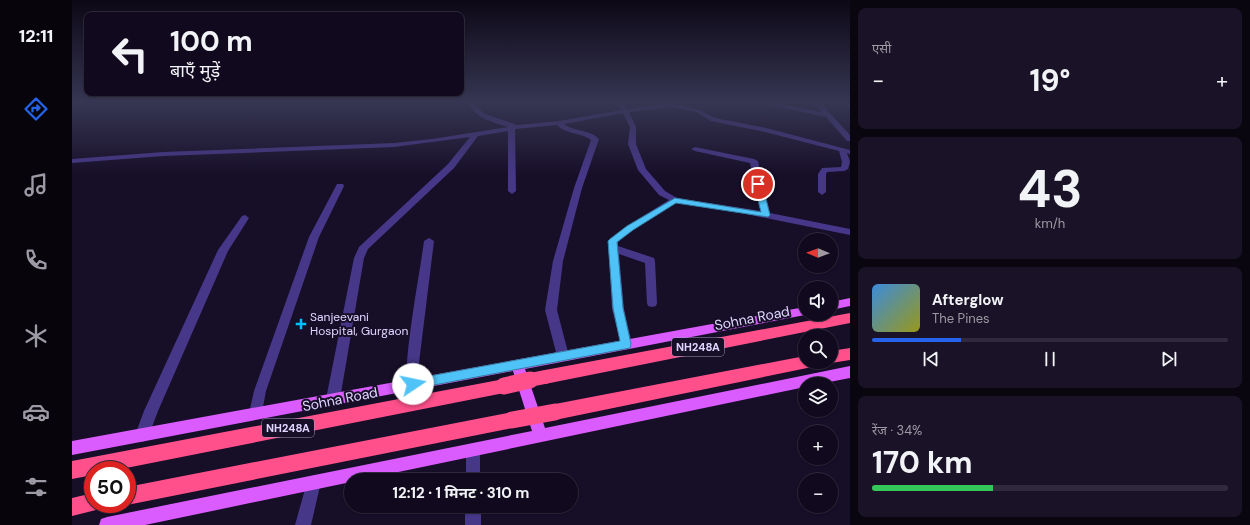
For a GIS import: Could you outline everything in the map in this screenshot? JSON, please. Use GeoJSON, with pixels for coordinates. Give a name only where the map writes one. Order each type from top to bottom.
{"type":"FeatureCollection","features":[{"type":"Feature","properties":{"kind":"highway","name":"Sohna Road"},"geometry":{"type":"LineString","coordinates":[[72,470],[850,318]]}},
{"type":"Feature","properties":{"kind":"highway"},"geometry":{"type":"LineString","coordinates":[[838,356],[850,354]]}},
{"type":"Feature","properties":{"kind":"highway"},"geometry":{"type":"LineString","coordinates":[[136,494],[798,364]]}},
{"type":"Feature","properties":{"kind":"highway"},"geometry":{"type":"LineString","coordinates":[[72,506],[84,504]]}},
{"type":"Feature","properties":{"kind":"main road"},"geometry":{"type":"LineString","coordinates":[[838,305],[850,302]]}},
{"type":"Feature","properties":{"kind":"main road"},"geometry":{"type":"LineString","coordinates":[[72,448],[798,312]]}},
{"type":"Feature","properties":{"kind":"main road"},"geometry":{"type":"LineString","coordinates":[[517,364],[541,436]]}},
{"type":"Feature","properties":{"kind":"main road"},"geometry":{"type":"LineString","coordinates":[[109,525],[850,372]]}},
{"type":"Feature","properties":{"kind":"street"},"geometry":{"type":"LineString","coordinates":[[511,126],[515,128]]}},
{"type":"Feature","properties":{"kind":"street"},"geometry":{"type":"LineString","coordinates":[[72,161],[163,154],[378,146],[528,126]]}},
{"type":"Feature","properties":{"kind":"street"},"geometry":{"type":"LineString","coordinates":[[562,126],[565,130],[588,135],[595,139],[578,188],[558,261],[552,310],[563,356]]}},
{"type":"Feature","properties":{"kind":"street"},"geometry":{"type":"LineString","coordinates":[[633,126],[632,144],[642,170],[662,193],[675,200],[766,215],[850,232]]}},
{"type":"Feature","properties":{"kind":"street"},"geometry":{"type":"LineString","coordinates":[[747,126],[846,151],[846,162],[844,169],[825,170],[822,174],[822,192]]}},
{"type":"Feature","properties":{"kind":"street"},"geometry":{"type":"LineString","coordinates":[[840,126],[849,136]]}},
{"type":"Feature","properties":{"kind":"street"},"geometry":{"type":"LineString","coordinates":[[512,191],[515,128]]}},
{"type":"Feature","properties":{"kind":"street"},"geometry":{"type":"LineString","coordinates":[[333,399],[359,258],[364,247],[451,166],[476,134]]}},
{"type":"Feature","properties":{"kind":"street"},"geometry":{"type":"LineString","coordinates":[[695,149],[754,161],[766,215]]}},
{"type":"Feature","properties":{"kind":"street"},"geometry":{"type":"LineString","coordinates":[[256,413],[260,391],[314,238],[340,186]]}},
{"type":"Feature","properties":{"kind":"street"},"geometry":{"type":"LineString","coordinates":[[626,344],[618,308],[613,241],[630,228],[675,200]]}},
{"type":"Feature","properties":{"kind":"street"},"geometry":{"type":"LineString","coordinates":[[142,435],[150,411],[223,250],[245,218]]}},
{"type":"Feature","properties":{"kind":"street"},"geometry":{"type":"LineString","coordinates":[[413,384],[414,364],[429,241]]}},
{"type":"Feature","properties":{"kind":"street"},"geometry":{"type":"LineString","coordinates":[[613,248],[650,261],[652,303]]}},
{"type":"Feature","properties":{"kind":"street"},"geometry":{"type":"LineString","coordinates":[[472,450],[472,473]]}},
{"type":"Feature","properties":{"kind":"street"},"geometry":{"type":"LineString","coordinates":[[303,525],[314,482]]}},
{"type":"Feature","properties":{"kind":"street"},"geometry":{"type":"LineString","coordinates":[[472,513],[472,525]]}},
{"type":"Feature","properties":{"kind":"place","name":"Sanjeevani Hospital, Gurgaon"},"geometry":{"type":"Point","coordinates":[301,324]}},
{"type":"Feature","properties":{"kind":"route"},"geometry":{"type":"LineString","coordinates":[[413,384],[626,344],[618,308],[613,241],[630,228],[675,200],[766,215],[758,184]]}}]}
